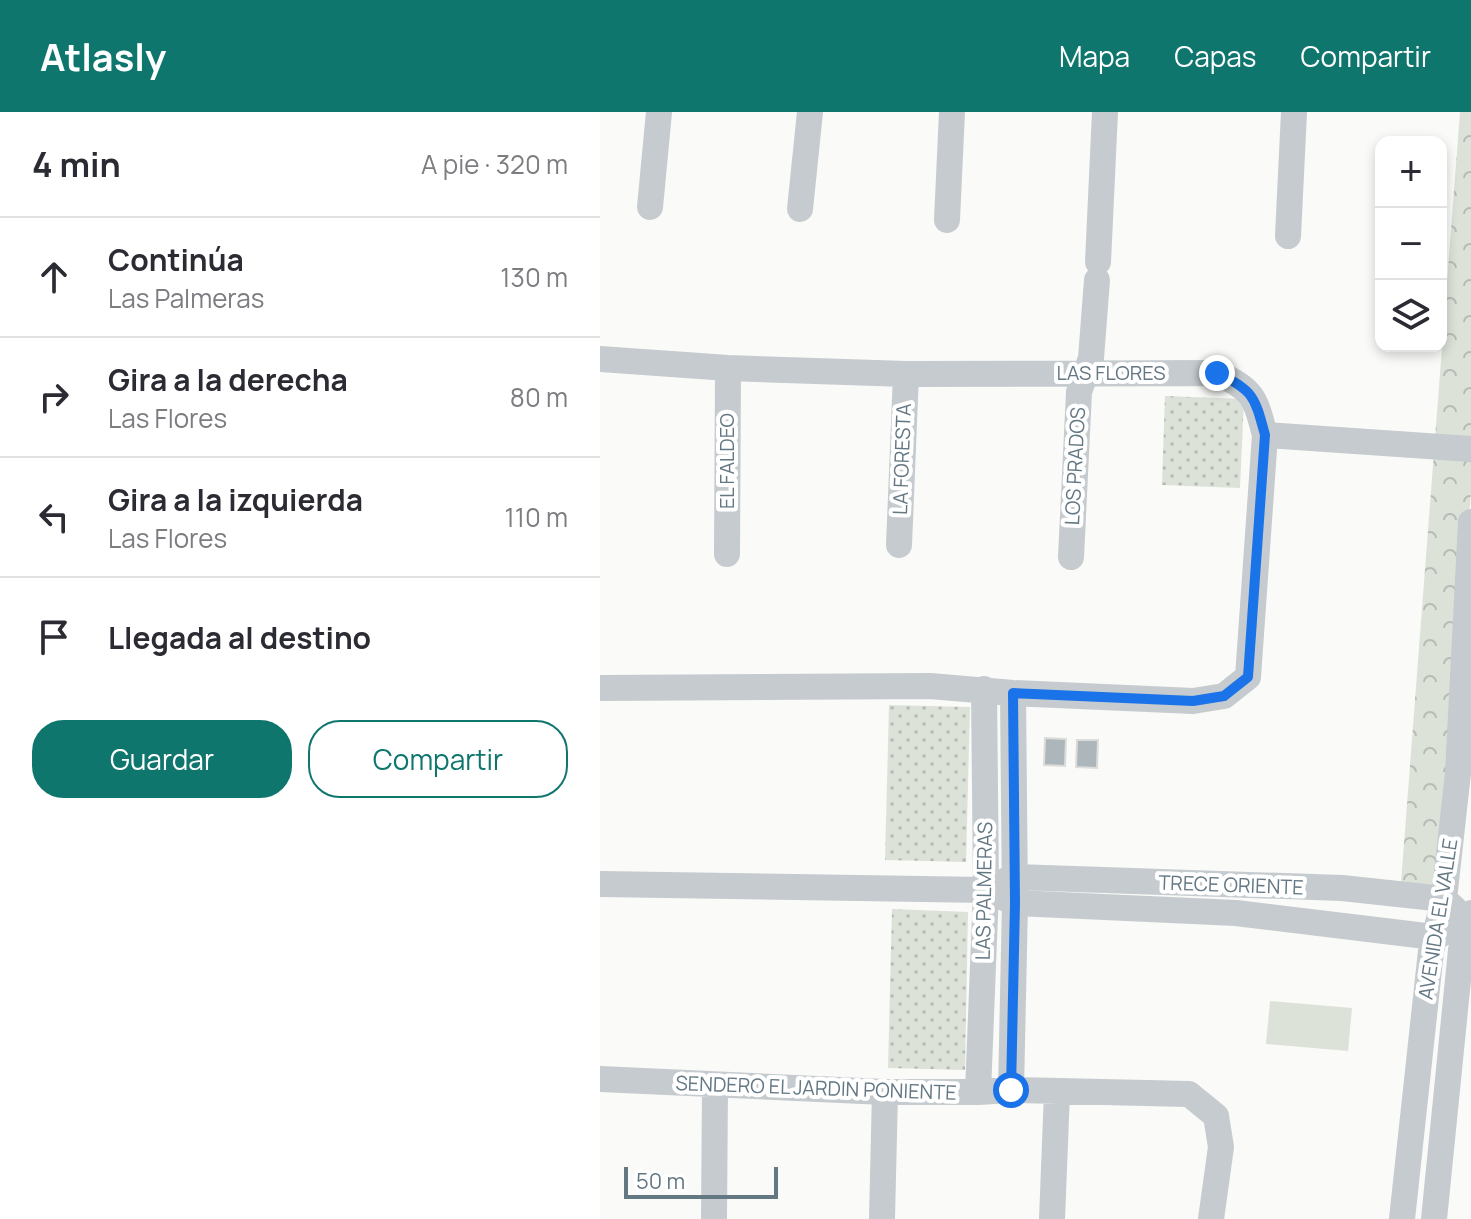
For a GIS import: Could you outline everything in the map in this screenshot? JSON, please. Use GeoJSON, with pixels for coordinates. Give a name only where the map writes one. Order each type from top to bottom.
{"type":"FeatureCollection","features":[{"type":"Feature","properties":{"kind":"street"},"geometry":{"type":"LineString","coordinates":[[650,207],[659,112]]}},
{"type":"Feature","properties":{"kind":"street"},"geometry":{"type":"LineString","coordinates":[[800,209],[810,112]]}},
{"type":"Feature","properties":{"kind":"street"},"geometry":{"type":"LineString","coordinates":[[947,220],[952,112]]}},
{"type":"Feature","properties":{"kind":"street","name":"LOS PRADOS"},"geometry":{"type":"LineString","coordinates":[[1071,557],[1079,392],[1091,358],[1105,112]]}},
{"type":"Feature","properties":{"kind":"street"},"geometry":{"type":"LineString","coordinates":[[1288,236],[1294,112]]}},
{"type":"Feature","properties":{"kind":"street","name":"LAS FLORES"},"geometry":{"type":"LineString","coordinates":[[600,359],[728,368],[906,374],[1217,373],[1240,384],[1256,402],[1265,435],[1248,677],[1224,696],[1193,701],[930,686],[600,688]]}},
{"type":"Feature","properties":{"kind":"street","name":"EL FALDEO"},"geometry":{"type":"LineString","coordinates":[[727,554],[728,368]]}},
{"type":"Feature","properties":{"kind":"street","name":"LA FORESTA"},"geometry":{"type":"LineString","coordinates":[[899,545],[906,374]]}},
{"type":"Feature","properties":{"kind":"street"},"geometry":{"type":"LineString","coordinates":[[1265,435],[1471,449]]}},
{"type":"Feature","properties":{"kind":"street","name":"AVENIDA EL VALLE"},"geometry":{"type":"LineString","coordinates":[[1402,1219],[1431,951],[1444,899],[1458,773],[1471,522]]}},
{"type":"Feature","properties":{"kind":"street","name":"LAS PALMERAS"},"geometry":{"type":"LineString","coordinates":[[978,1092],[986,890],[984,689]]}},
{"type":"Feature","properties":{"kind":"street","name":"LAS PALMERAS"},"geometry":{"type":"LineString","coordinates":[[1011,1090],[1013,693]]}},
{"type":"Feature","properties":{"kind":"street","name":"TRECE ORIENTE"},"geometry":{"type":"LineString","coordinates":[[600,884],[986,890],[1342,888],[1444,899]]}},
{"type":"Feature","properties":{"kind":"street","name":"TRECE ORIENTE"},"geometry":{"type":"LineString","coordinates":[[1014,890],[1434,937]]}},
{"type":"Feature","properties":{"kind":"street"},"geometry":{"type":"LineString","coordinates":[[1434,937],[1470,919],[1444,899]]}},
{"type":"Feature","properties":{"kind":"street","name":"AVENIDA EL VALLE"},"geometry":{"type":"LineString","coordinates":[[1434,1219],[1461,950],[1470,919]]}},
{"type":"Feature","properties":{"kind":"street","name":"SENDERO EL JARDIN PONIENTE"},"geometry":{"type":"LineString","coordinates":[[600,1079],[885,1092],[1011,1090],[1189,1094],[1216,1116],[1221,1147],[1211,1219]]}},
{"type":"Feature","properties":{"kind":"street"},"geometry":{"type":"LineString","coordinates":[[714,1219],[715,1086]]}},
{"type":"Feature","properties":{"kind":"street"},"geometry":{"type":"LineString","coordinates":[[882,1219],[885,1092]]}},
{"type":"Feature","properties":{"kind":"street"},"geometry":{"type":"LineString","coordinates":[[1052,1219],[1057,1092]]}},
{"type":"Feature","properties":{"kind":"green space"},"geometry":{"type":"Polygon","coordinates":[[[1460,112],[1471,112],[1471,493],[1438,885],[1401,883],[1442,352],[1447,352],[1447,282],[1460,112]]]}},
{"type":"Feature","properties":{"kind":"green space"},"geometry":{"type":"Polygon","coordinates":[[[1165,396],[1244,399],[1240,488],[1162,485],[1165,396]]]}},
{"type":"Feature","properties":{"kind":"green space"},"geometry":{"type":"Polygon","coordinates":[[[889,705],[970,707],[966,862],[885,860],[889,705]]]}},
{"type":"Feature","properties":{"kind":"green space"},"geometry":{"type":"Polygon","coordinates":[[[892,909],[968,912],[965,1070],[888,1068],[892,909]]]}},
{"type":"Feature","properties":{"kind":"green space"},"geometry":{"type":"Polygon","coordinates":[[[1270,1001],[1352,1008],[1348,1051],[1266,1044],[1270,1001]]]}},
{"type":"Feature","properties":{"kind":"building"},"geometry":{"type":"Polygon","coordinates":[[[1045,738],[1066,739],[1065,766],[1044,765],[1045,738]]]}},
{"type":"Feature","properties":{"kind":"building"},"geometry":{"type":"Polygon","coordinates":[[[1077,740],[1098,740],[1097,768],[1076,767],[1077,740]]]}},
{"type":"Feature","properties":{"kind":"route"},"geometry":{"type":"LineString","coordinates":[[1011,1090],[1015,903],[1013,693],[1193,701],[1224,696],[1248,677],[1265,435],[1256,402],[1240,384],[1217,373]]}}]}
